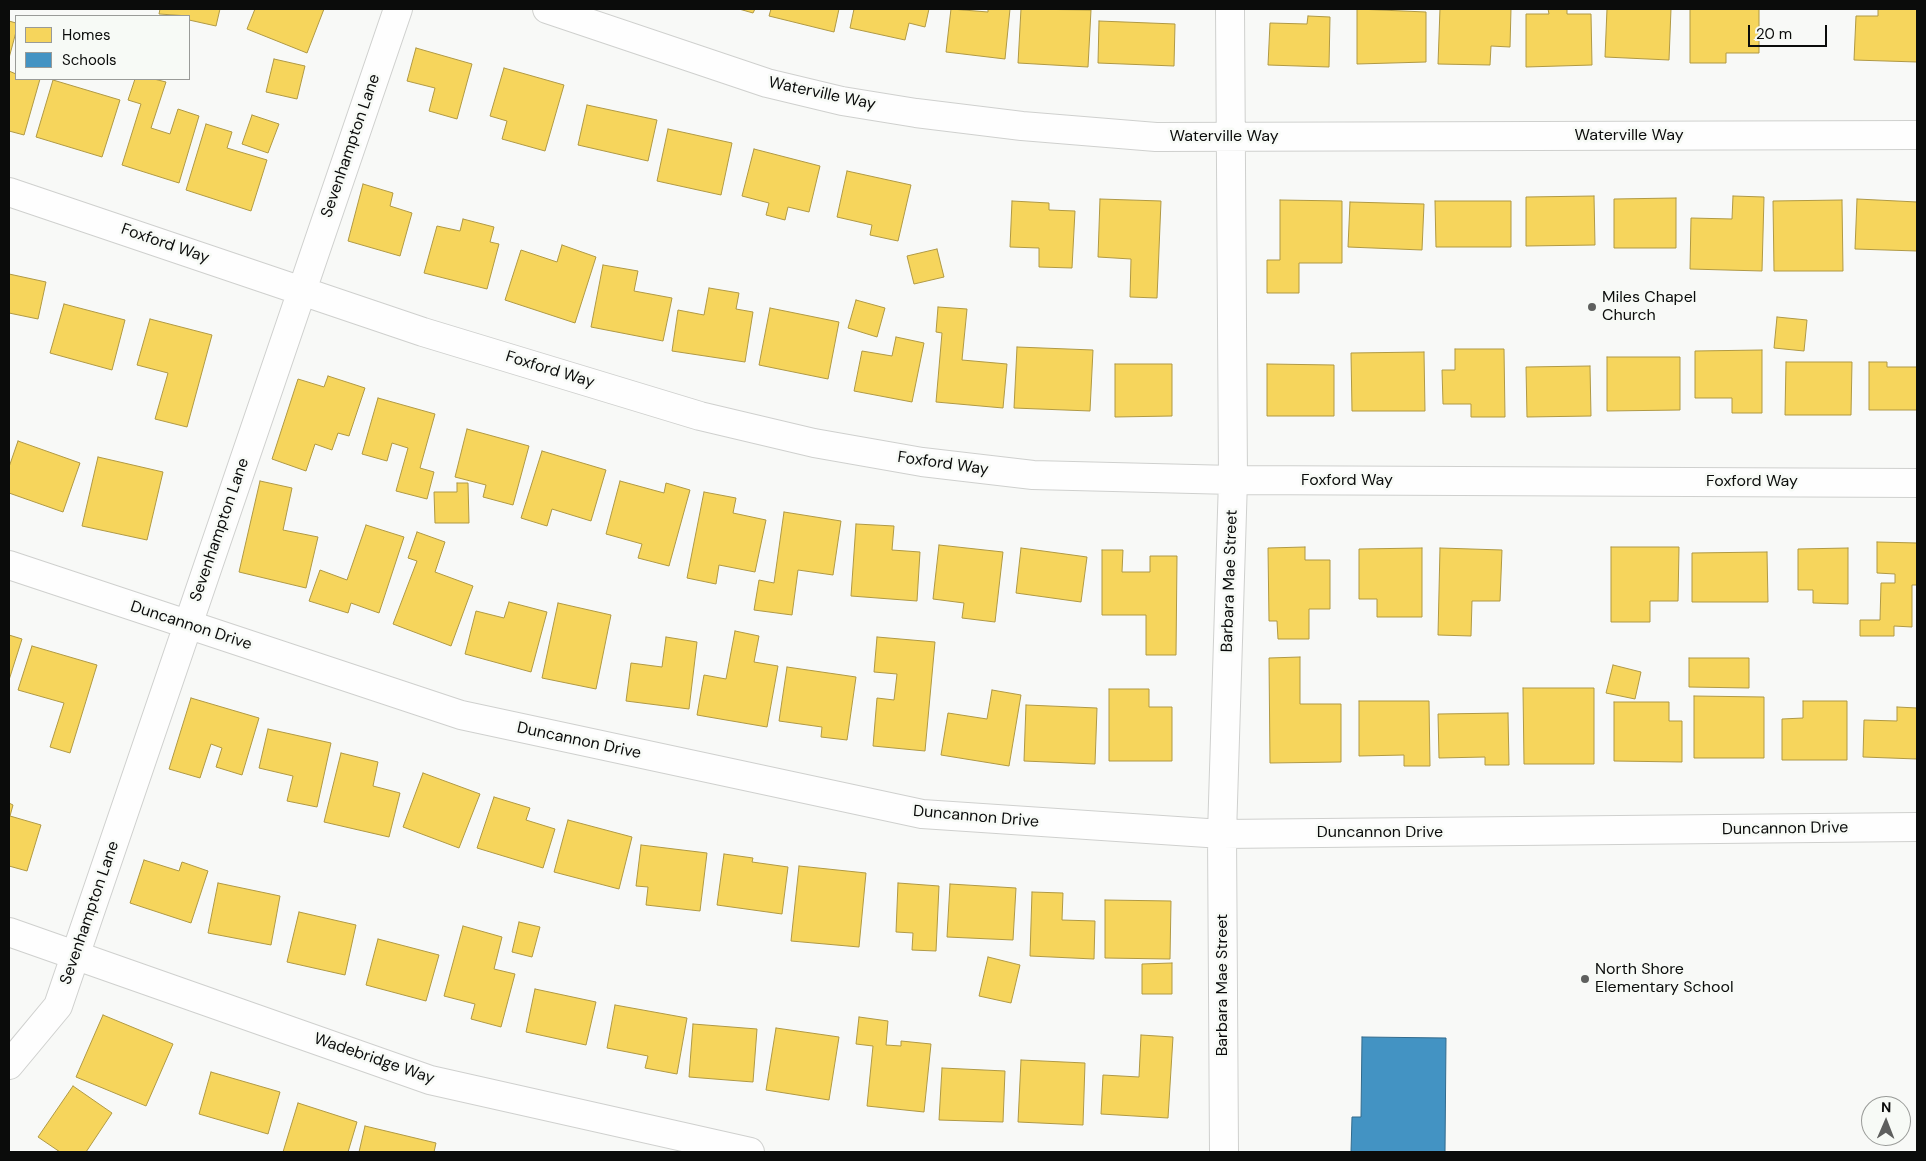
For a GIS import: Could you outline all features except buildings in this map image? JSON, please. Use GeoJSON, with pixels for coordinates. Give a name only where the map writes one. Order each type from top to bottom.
{"type":"FeatureCollection","features":[{"type":"Feature","properties":{"kind":"street","name":"Sevenhampton Lane"},"geometry":{"type":"LineString","coordinates":[[9,1066],[58,1006],[398,9]]}},
{"type":"Feature","properties":{"kind":"street","name":"Waterville Way"},"geometry":{"type":"LineString","coordinates":[[548,9],[767,83],[842,101],[916,114],[1022,126],[1156,137],[1917,135]]}},
{"type":"Feature","properties":{"kind":"street","name":"Barbara Mae Street"},"geometry":{"type":"LineString","coordinates":[[1224,1152],[1222,834],[1233,480],[1230,9]]}},
{"type":"Feature","properties":{"kind":"street","name":"Foxford Way"},"geometry":{"type":"LineString","coordinates":[[9,192],[424,332],[700,416],[814,443],[922,462],[1033,475],[1233,480],[1917,483]]}},
{"type":"Feature","properties":{"kind":"street","name":"Duncannon Drive"},"geometry":{"type":"LineString","coordinates":[[9,565],[188,626],[461,715],[922,814],[1222,834],[1917,827]]}},
{"type":"Feature","properties":{"kind":"street","name":"Wadebridge Way"},"geometry":{"type":"LineString","coordinates":[[9,932],[430,1080],[750,1152]]}},
{"type":"Feature","properties":{"kind":"place","name":"Miles Chapel Church"},"geometry":{"type":"Point","coordinates":[1592,307]}},
{"type":"Feature","properties":{"kind":"place","name":"North Shore Elementary School"},"geometry":{"type":"Point","coordinates":[1585,979]}}]}
